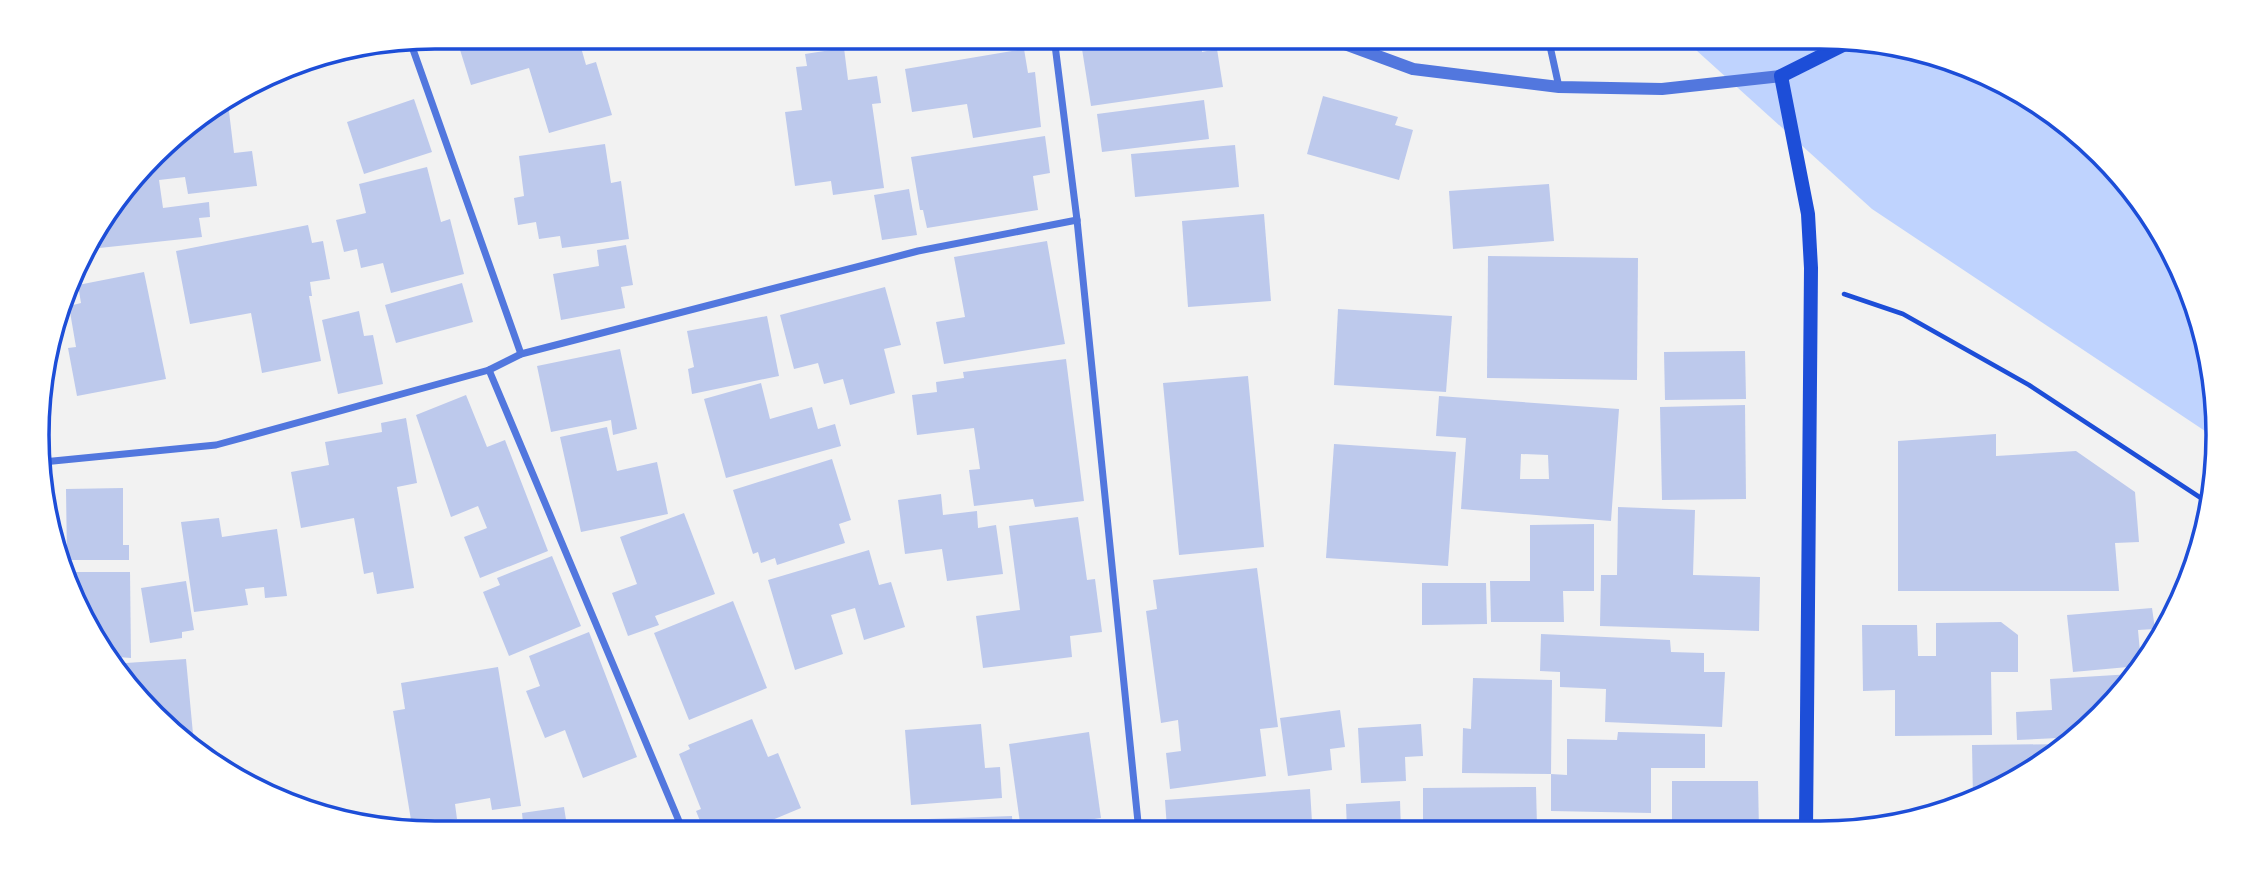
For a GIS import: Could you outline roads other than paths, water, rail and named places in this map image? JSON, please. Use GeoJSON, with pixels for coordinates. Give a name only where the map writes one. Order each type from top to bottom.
{"type":"FeatureCollection","features":[{"type":"Feature","properties":{"kind":"main road"},"geometry":{"type":"LineString","coordinates":[[1806,821],[1810,283],[1808,214],[1782,76],[1834,50]]}},
{"type":"Feature","properties":{"kind":"street"},"geometry":{"type":"LineString","coordinates":[[1056,49],[1077,220],[1138,821]]}},
{"type":"Feature","properties":{"kind":"street"},"geometry":{"type":"LineString","coordinates":[[1359,49],[1413,69],[1559,88],[1662,89],[1782,76]]}},
{"type":"Feature","properties":{"kind":"street"},"geometry":{"type":"LineString","coordinates":[[1551,49],[1559,88]]}},
{"type":"Feature","properties":{"kind":"street"},"geometry":{"type":"LineString","coordinates":[[413,50],[521,354]]}},
{"type":"Feature","properties":{"kind":"street"},"geometry":{"type":"LineString","coordinates":[[50,461],[216,445],[489,370],[521,354],[918,251],[1077,220]]}},
{"type":"Feature","properties":{"kind":"street"},"geometry":{"type":"LineString","coordinates":[[489,370],[679,821]]}},
{"type":"Feature","properties":{"kind":"water"},"geometry":{"type":"Polygon","coordinates":[[[1820,49],[1895,56],[1968,78],[2013,101],[2055,129],[2110,180],[2141,221],[2166,264],[2186,311],[2199,360],[2206,432],[1872,209],[1696,50],[1820,49]]]}}]}
